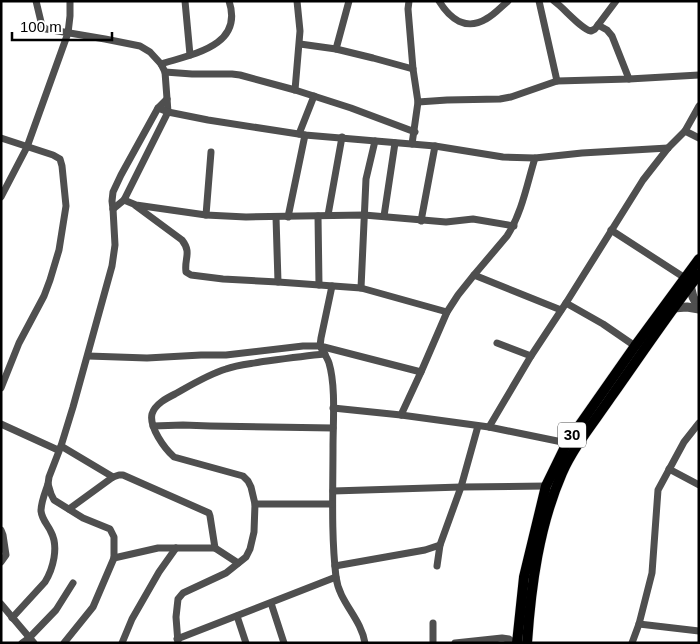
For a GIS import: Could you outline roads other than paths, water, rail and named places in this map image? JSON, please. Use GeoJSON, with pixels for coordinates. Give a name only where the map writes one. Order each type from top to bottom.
{"type":"FeatureCollection","features":[{"type":"Feature","properties":{"kind":"main road","name":"30"},"geometry":{"type":"LineString","coordinates":[[527,643],[529,610],[540,544],[548,510],[562,472],[673,308],[699,259]]}},
{"type":"Feature","properties":{"kind":"main road","name":"30"},"geometry":{"type":"LineString","coordinates":[[515,643],[524,577],[546,486],[567,443],[635,346],[688,281],[699,274]]}},
{"type":"Feature","properties":{"kind":"street"},"geometry":{"type":"LineString","coordinates":[[36,1],[44,28],[140,46],[150,52],[162,64],[166,72],[168,112],[124,200],[113,209]]}},
{"type":"Feature","properties":{"kind":"street"},"geometry":{"type":"LineString","coordinates":[[1,197],[27,147],[68,33],[70,1]]}},
{"type":"Feature","properties":{"kind":"street"},"geometry":{"type":"LineString","coordinates":[[185,1],[190,55]]}},
{"type":"Feature","properties":{"kind":"street"},"geometry":{"type":"LineString","coordinates":[[162,64],[212,46],[223,38],[232,22],[229,1]]}},
{"type":"Feature","properties":{"kind":"street"},"geometry":{"type":"LineString","coordinates":[[295,90],[300,44],[297,1]]}},
{"type":"Feature","properties":{"kind":"street"},"geometry":{"type":"LineString","coordinates":[[336,49],[349,1]]}},
{"type":"Feature","properties":{"kind":"street"},"geometry":{"type":"LineString","coordinates":[[409,1],[408,10],[413,69],[418,102],[412,144]]}},
{"type":"Feature","properties":{"kind":"street"},"geometry":{"type":"LineString","coordinates":[[440,1],[456,21],[474,23],[488,18],[508,1]]}},
{"type":"Feature","properties":{"kind":"street"},"geometry":{"type":"LineString","coordinates":[[539,1],[557,82]]}},
{"type":"Feature","properties":{"kind":"street"},"geometry":{"type":"LineString","coordinates":[[554,1],[587,30],[593,30],[616,1]]}},
{"type":"Feature","properties":{"kind":"street"},"geometry":{"type":"LineString","coordinates":[[598,25],[607,30],[612,36],[629,79]]}},
{"type":"Feature","properties":{"kind":"street"},"geometry":{"type":"LineString","coordinates":[[300,44],[336,49],[413,69]]}},
{"type":"Feature","properties":{"kind":"street"},"geometry":{"type":"LineString","coordinates":[[166,72],[232,74],[314,96],[414,132]]}},
{"type":"Feature","properties":{"kind":"street"},"geometry":{"type":"LineString","coordinates":[[418,102],[500,99],[557,82],[699,75]]}},
{"type":"Feature","properties":{"kind":"street"},"geometry":{"type":"LineString","coordinates":[[288,217],[302,134],[314,96]]}},
{"type":"Feature","properties":{"kind":"street"},"geometry":{"type":"LineString","coordinates":[[12,618],[45,582],[52,565],[54,553],[53,536],[43,518],[41,512],[42,505],[108,286],[114,245],[112,192],[158,108],[166,99]]}},
{"type":"Feature","properties":{"kind":"street"},"geometry":{"type":"LineString","coordinates":[[489,427],[531,356],[643,180],[668,148],[685,131],[699,106]]}},
{"type":"Feature","properties":{"kind":"street"},"geometry":{"type":"LineString","coordinates":[[158,108],[168,112],[208,120],[302,134],[395,144],[435,146],[503,157],[535,158],[668,148]]}},
{"type":"Feature","properties":{"kind":"street"},"geometry":{"type":"LineString","coordinates":[[685,131],[699,138]]}},
{"type":"Feature","properties":{"kind":"street"},"geometry":{"type":"LineString","coordinates":[[328,215],[342,137]]}},
{"type":"Feature","properties":{"kind":"street"},"geometry":{"type":"LineString","coordinates":[[1,138],[60,159],[66,206],[59,250],[50,280],[44,296],[19,343],[1,388]]}},
{"type":"Feature","properties":{"kind":"street"},"geometry":{"type":"LineString","coordinates":[[361,288],[366,179],[375,141]]}},
{"type":"Feature","properties":{"kind":"street"},"geometry":{"type":"LineString","coordinates":[[384,216],[395,144]]}},
{"type":"Feature","properties":{"kind":"street"},"geometry":{"type":"LineString","coordinates":[[421,221],[435,146]]}},
{"type":"Feature","properties":{"kind":"street"},"geometry":{"type":"LineString","coordinates":[[206,215],[211,152]]}},
{"type":"Feature","properties":{"kind":"street"},"geometry":{"type":"LineString","coordinates":[[400,415],[447,312],[458,295],[514,226],[535,158]]}},
{"type":"Feature","properties":{"kind":"street"},"geometry":{"type":"LineString","coordinates":[[124,200],[136,206],[182,240],[188,251],[186,272],[196,276],[361,288],[447,312]]}},
{"type":"Feature","properties":{"kind":"street"},"geometry":{"type":"LineString","coordinates":[[136,206],[206,215],[246,217],[364,215],[446,222],[473,219],[514,226]]}},
{"type":"Feature","properties":{"kind":"street"},"geometry":{"type":"LineString","coordinates":[[318,216],[319,284]]}},
{"type":"Feature","properties":{"kind":"street"},"geometry":{"type":"LineString","coordinates":[[276,217],[278,282]]}},
{"type":"Feature","properties":{"kind":"street"},"geometry":{"type":"LineString","coordinates":[[612,230],[688,281],[699,308],[673,308]]}},
{"type":"Feature","properties":{"kind":"street"},"geometry":{"type":"LineString","coordinates":[[474,275],[561,310]]}},
{"type":"Feature","properties":{"kind":"street"},"geometry":{"type":"LineString","coordinates":[[332,286],[320,346],[325,354],[330,370],[333,408],[332,504],[334,566],[338,588],[360,626],[365,643]]}},
{"type":"Feature","properties":{"kind":"street"},"geometry":{"type":"LineString","coordinates":[[566,303],[603,324],[635,346]]}},
{"type":"Feature","properties":{"kind":"street"},"geometry":{"type":"LineString","coordinates":[[497,343],[531,356]]}},
{"type":"Feature","properties":{"kind":"street"},"geometry":{"type":"LineString","coordinates":[[88,356],[147,358],[226,355],[303,346],[320,346],[421,372]]}},
{"type":"Feature","properties":{"kind":"street"},"geometry":{"type":"LineString","coordinates":[[325,354],[292,357],[225,369],[163,400],[156,406],[152,414],[153,426],[167,451],[174,457],[243,476],[251,487],[254,504],[254,532],[246,557],[226,573],[188,590],[178,599],[176,617],[178,641],[336,577]]}},
{"type":"Feature","properties":{"kind":"street"},"geometry":{"type":"LineString","coordinates":[[333,408],[489,427],[567,443]]}},
{"type":"Feature","properties":{"kind":"street"},"geometry":{"type":"LineString","coordinates":[[632,643],[652,573],[658,490],[684,442],[699,423]]}},
{"type":"Feature","properties":{"kind":"street"},"geometry":{"type":"LineString","coordinates":[[1,424],[21,434],[59,448],[113,477]]}},
{"type":"Feature","properties":{"kind":"street"},"geometry":{"type":"LineString","coordinates":[[153,426],[333,428]]}},
{"type":"Feature","properties":{"kind":"street"},"geometry":{"type":"LineString","coordinates":[[437,566],[440,545],[461,487],[478,426]]}},
{"type":"Feature","properties":{"kind":"street"},"geometry":{"type":"LineString","coordinates":[[669,469],[699,485]]}},
{"type":"Feature","properties":{"kind":"street"},"geometry":{"type":"LineString","coordinates":[[69,509],[113,477],[123,475],[209,513],[215,548]]}},
{"type":"Feature","properties":{"kind":"street"},"geometry":{"type":"LineString","coordinates":[[48,484],[54,500],[83,518],[110,529],[114,537],[114,558],[93,607],[64,643]]}},
{"type":"Feature","properties":{"kind":"street"},"geometry":{"type":"LineString","coordinates":[[333,491],[546,486]]}},
{"type":"Feature","properties":{"kind":"street"},"geometry":{"type":"LineString","coordinates":[[254,504],[332,504]]}},
{"type":"Feature","properties":{"kind":"street"},"geometry":{"type":"LineString","coordinates":[[1,530],[6,546],[6,555],[1,562]]}},
{"type":"Feature","properties":{"kind":"street"},"geometry":{"type":"LineString","coordinates":[[334,566],[425,550],[440,545]]}},
{"type":"Feature","properties":{"kind":"street"},"geometry":{"type":"LineString","coordinates":[[114,558],[158,548],[215,548],[238,563]]}},
{"type":"Feature","properties":{"kind":"street"},"geometry":{"type":"LineString","coordinates":[[122,643],[132,619],[159,572],[176,548]]}},
{"type":"Feature","properties":{"kind":"street"},"geometry":{"type":"LineString","coordinates":[[22,643],[31,640],[56,610],[73,582]]}},
{"type":"Feature","properties":{"kind":"street"},"geometry":{"type":"LineString","coordinates":[[271,603],[284,643]]}},
{"type":"Feature","properties":{"kind":"street"},"geometry":{"type":"LineString","coordinates":[[1,604],[31,640]]}},
{"type":"Feature","properties":{"kind":"street"},"geometry":{"type":"LineString","coordinates":[[237,616],[246,643]]}},
{"type":"Feature","properties":{"kind":"street"},"geometry":{"type":"LineString","coordinates":[[433,623],[433,643]]}},
{"type":"Feature","properties":{"kind":"street"},"geometry":{"type":"LineString","coordinates":[[638,624],[699,631]]}},
{"type":"Feature","properties":{"kind":"street"},"geometry":{"type":"LineString","coordinates":[[455,643],[502,638],[509,639],[515,643]]}}]}
